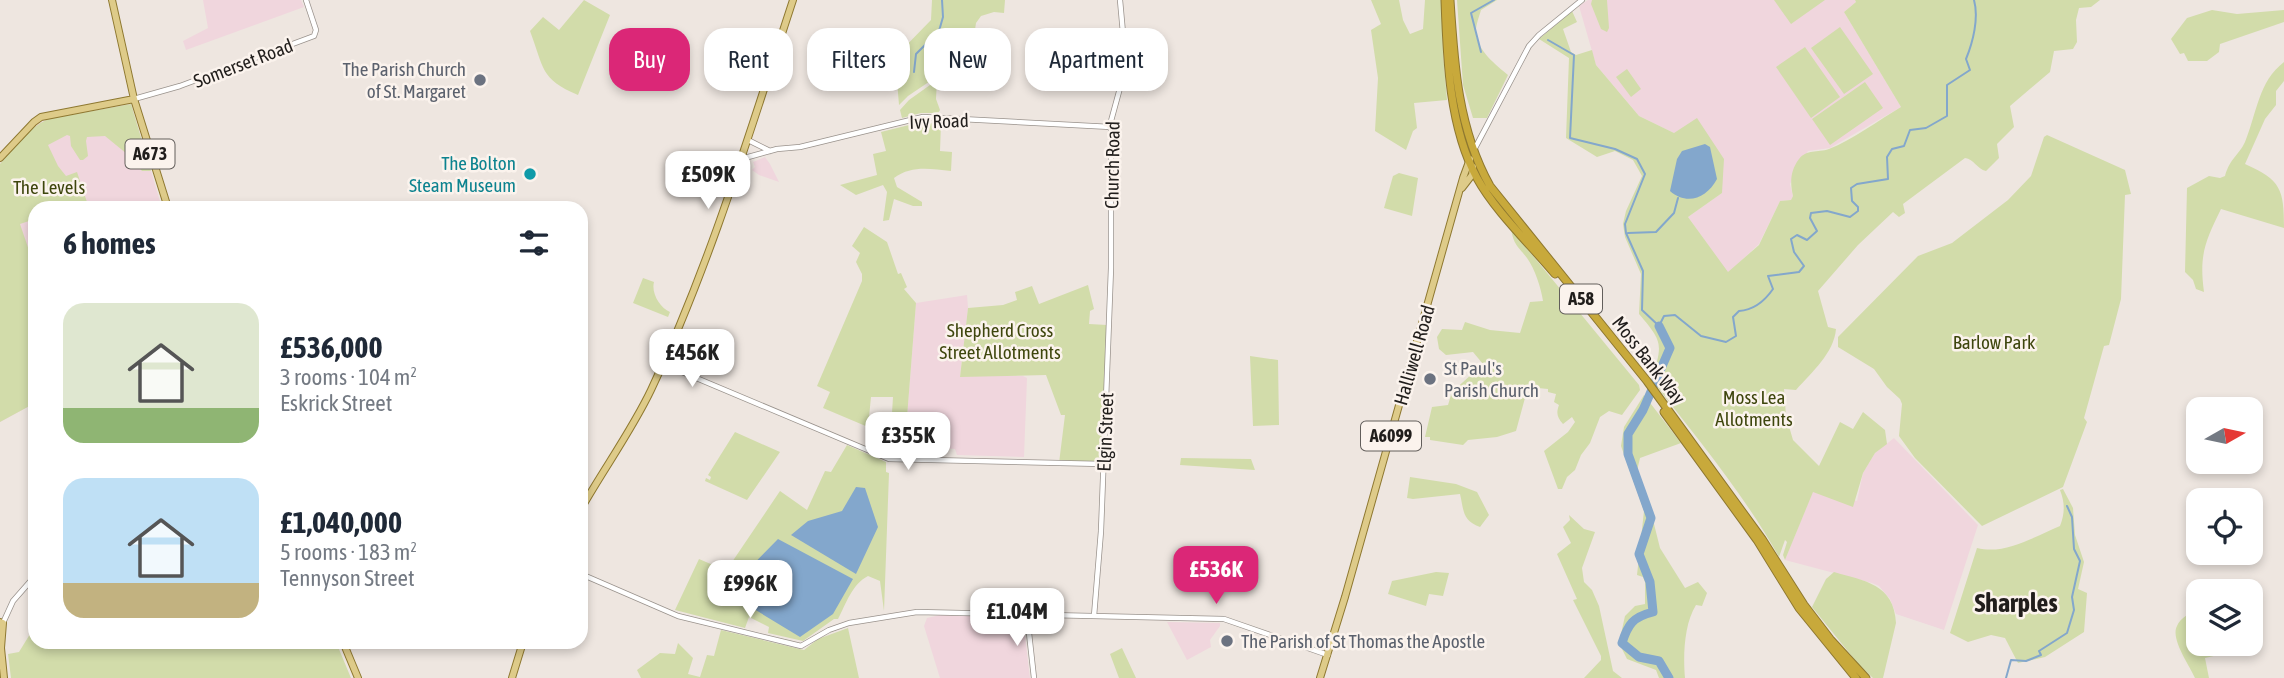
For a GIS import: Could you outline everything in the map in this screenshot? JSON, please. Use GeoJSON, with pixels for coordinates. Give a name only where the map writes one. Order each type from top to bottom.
{"type":"FeatureCollection","features":[{"type":"Feature","properties":{"kind":"highway","name":"Moss Bank Way"},"geometry":{"type":"LineString","coordinates":[[1448,0],[1456,75],[1473,153],[1499,199],[1647,381],[1762,539],[1830,639],[1866,678]]}},
{"type":"Feature","properties":{"kind":"highway","name":"Moss Bank Way"},"geometry":{"type":"LineString","coordinates":[[1448,0],[1449,81],[1473,170],[1487,193],[1645,386],[1757,540],[1799,608],[1856,678]]}},
{"type":"Feature","properties":{"kind":"main road","name":"A673"},"geometry":{"type":"LineString","coordinates":[[112,0],[134,99],[166,201]]}},
{"type":"Feature","properties":{"kind":"main road"},"geometry":{"type":"LineString","coordinates":[[588,497],[649,393],[662,363],[703,263],[793,0]]}},
{"type":"Feature","properties":{"kind":"main road"},"geometry":{"type":"LineString","coordinates":[[0,158],[41,117],[134,99]]}},
{"type":"Feature","properties":{"kind":"main road"},"geometry":{"type":"LineString","coordinates":[[1460,193],[1473,170],[1473,153]]}},
{"type":"Feature","properties":{"kind":"main road","name":"Halliwell Road"},"geometry":{"type":"LineString","coordinates":[[1320,678],[1473,153]]}},
{"type":"Feature","properties":{"kind":"main road"},"geometry":{"type":"LineString","coordinates":[[2,622],[4,678]]}},
{"type":"Feature","properties":{"kind":"main road"},"geometry":{"type":"LineString","coordinates":[[346,649],[358,678]]}},
{"type":"Feature","properties":{"kind":"main road"},"geometry":{"type":"LineString","coordinates":[[512,678],[521,649]]}},
{"type":"Feature","properties":{"kind":"street","name":"Somerset Road"},"geometry":{"type":"LineString","coordinates":[[134,99],[174,88],[314,36],[316,30],[306,0]]}},
{"type":"Feature","properties":{"kind":"street","name":"Church Road"},"geometry":{"type":"LineString","coordinates":[[1112,248],[1111,127],[1126,66],[1120,0]]}},
{"type":"Feature","properties":{"kind":"street"},"geometry":{"type":"LineString","coordinates":[[1473,153],[1529,46],[1582,0]]}},
{"type":"Feature","properties":{"kind":"street","name":"Ivy Road"},"geometry":{"type":"LineString","coordinates":[[740,159],[923,117],[1111,127]]}},
{"type":"Feature","properties":{"kind":"street"},"geometry":{"type":"LineString","coordinates":[[747,139],[771,151]]}},
{"type":"Feature","properties":{"kind":"street","name":"Elgin Street"},"geometry":{"type":"LineString","coordinates":[[1094,616],[1112,248]]}},
{"type":"Feature","properties":{"kind":"street"},"geometry":{"type":"LineString","coordinates":[[662,363],[889,459],[1103,464]]}},
{"type":"Feature","properties":{"kind":"street"},"geometry":{"type":"LineString","coordinates":[[588,577],[670,614],[802,646],[829,630],[849,623],[916,612],[1224,618],[1328,656]]}},
{"type":"Feature","properties":{"kind":"street"},"geometry":{"type":"LineString","coordinates":[[2,622],[13,601],[28,584]]}},
{"type":"Feature","properties":{"kind":"street"},"geometry":{"type":"LineString","coordinates":[[1027,615],[1034,678]]}},
{"type":"Feature","properties":{"kind":"shaded area"},"geometry":{"type":"Polygon","coordinates":[[[203,0],[301,0],[304,7],[186,50],[183,41],[208,28],[203,0]]]}},
{"type":"Feature","properties":{"kind":"shaded area"},"geometry":{"type":"Polygon","coordinates":[[[1588,0],[1855,0],[1844,12],[1901,107],[1830,148],[1808,151],[1790,184],[1793,196],[1791,200],[1780,201],[1759,244],[1728,273],[1688,217],[1722,193],[1674,133],[1639,116],[1596,65],[1579,6],[1588,0]]]}},
{"type":"Feature","properties":{"kind":"shaded area"},"geometry":{"type":"Polygon","coordinates":[[[131,104],[160,201],[28,201],[28,407],[0,422],[0,164],[37,124],[48,119],[131,104]]]}},
{"type":"Feature","properties":{"kind":"shaded area"},"geometry":{"type":"Polygon","coordinates":[[[765,157],[779,182],[752,170],[755,167],[753,162],[765,157]]]}},
{"type":"Feature","properties":{"kind":"shaded area"},"geometry":{"type":"Polygon","coordinates":[[[967,295],[968,308],[960,376],[1027,378],[1024,457],[957,455],[955,449],[912,446],[911,431],[906,430],[916,303],[967,295]]]}},
{"type":"Feature","properties":{"kind":"shaded area"},"geometry":{"type":"Polygon","coordinates":[[[1894,438],[1978,525],[1944,630],[1896,614],[1890,599],[1879,586],[1785,560],[1813,491],[1857,501],[1863,473],[1875,453],[1894,438]]]}},
{"type":"Feature","properties":{"kind":"shaded area"},"geometry":{"type":"Polygon","coordinates":[[[940,615],[973,616],[980,622],[993,617],[1023,619],[1030,678],[940,678],[924,626],[927,618],[940,615]]]}},
{"type":"Feature","properties":{"kind":"shaded area"},"geometry":{"type":"Polygon","coordinates":[[[1167,622],[1220,623],[1220,626],[1210,640],[1211,647],[1187,660],[1167,622]]]}},
{"type":"Feature","properties":{"kind":"green space"},"geometry":{"type":"Polygon","coordinates":[[[584,0],[610,15],[578,95],[556,83],[545,71],[530,31],[543,17],[559,30],[584,0]]]}},
{"type":"Feature","properties":{"kind":"green space"},"geometry":{"type":"Polygon","coordinates":[[[932,0],[1005,0],[1004,13],[994,12],[981,16],[975,28],[924,28],[924,85],[899,105],[898,91],[910,91],[910,42],[931,20],[932,0]]]}},
{"type":"Feature","properties":{"kind":"green space"},"geometry":{"type":"Polygon","coordinates":[[[1371,0],[1399,0],[1403,20],[1410,34],[1423,29],[1425,0],[1442,0],[1447,100],[1414,103],[1417,128],[1413,131],[1406,150],[1375,131],[1378,78],[1371,30],[1381,24],[1371,0]]]}},
{"type":"Feature","properties":{"kind":"green space"},"geometry":{"type":"Polygon","coordinates":[[[1457,0],[1497,0],[1481,10],[1476,28],[1477,40],[1484,52],[1508,75],[1487,118],[1473,118],[1463,85],[1457,0]]]}},
{"type":"Feature","properties":{"kind":"green space"},"geometry":{"type":"Polygon","coordinates":[[[1592,0],[1607,0],[1607,32],[1601,29],[1591,4],[1592,0]]]}},
{"type":"Feature","properties":{"kind":"green space"},"geometry":{"type":"Polygon","coordinates":[[[1774,0],[1825,0],[1791,24],[1774,0]]]}},
{"type":"Feature","properties":{"kind":"green space","name":"Moss Lea Allotments"},"geometry":{"type":"Polygon","coordinates":[[[1855,0],[2100,0],[2091,7],[2079,8],[2076,20],[2077,42],[2073,49],[2054,51],[2050,72],[2010,106],[2014,127],[1997,144],[1999,158],[1986,171],[1965,158],[1903,204],[1905,213],[1899,217],[1893,212],[1858,245],[1818,291],[1828,327],[1836,329],[1827,354],[1815,369],[1796,390],[1784,389],[1786,416],[1793,440],[1819,466],[1840,422],[1853,429],[1863,412],[1885,430],[1887,444],[1875,453],[1863,473],[1853,507],[1813,492],[1785,560],[1783,555],[1787,542],[1785,540],[1779,557],[1735,488],[1652,380],[1659,344],[1653,331],[1639,314],[1641,274],[1625,237],[1623,224],[1642,176],[1633,160],[1615,151],[1597,157],[1566,138],[1569,58],[1539,39],[1572,11],[1577,22],[1563,29],[1571,52],[1576,55],[1592,50],[1596,65],[1639,116],[1674,133],[1697,118],[1724,159],[1722,193],[1688,217],[1728,272],[1759,245],[1780,201],[1791,200],[1792,173],[1802,156],[1838,145],[1901,107],[1844,12],[1855,0]]]}},
{"type":"Feature","properties":{"kind":"green space"},"geometry":{"type":"Polygon","coordinates":[[[2212,10],[2237,14],[2284,10],[2284,22],[2220,44],[2219,52],[2207,61],[2188,61],[2171,39],[2187,18],[2212,10]]]}},
{"type":"Feature","properties":{"kind":"green space"},"geometry":{"type":"Polygon","coordinates":[[[1840,27],[1873,74],[1844,94],[1811,48],[1840,27]]]}},
{"type":"Feature","properties":{"kind":"green space"},"geometry":{"type":"Polygon","coordinates":[[[1805,47],[1840,97],[1811,118],[1776,67],[1805,47]]]}},
{"type":"Feature","properties":{"kind":"green space"},"geometry":{"type":"Polygon","coordinates":[[[2284,62],[2284,81],[2276,91],[2276,105],[2265,119],[2245,164],[2266,175],[2278,187],[2283,204],[2284,228],[2221,209],[2203,258],[2204,292],[2196,289],[2193,280],[2185,272],[2187,188],[2209,176],[2225,176],[2229,165],[2245,142],[2263,88],[2284,62]]]}},
{"type":"Feature","properties":{"kind":"green space"},"geometry":{"type":"Polygon","coordinates":[[[1627,69],[1641,89],[1631,97],[1616,77],[1627,69]]]}},
{"type":"Feature","properties":{"kind":"green space"},"geometry":{"type":"Polygon","coordinates":[[[1865,82],[1883,108],[1830,145],[1812,119],[1865,82]]]}},
{"type":"Feature","properties":{"kind":"green space"},"geometry":{"type":"Polygon","coordinates":[[[924,89],[936,91],[940,110],[938,113],[921,113],[902,118],[900,110],[924,89]]]}},
{"type":"Feature","properties":{"kind":"green space","name":"The Levels"},"geometry":{"type":"Polygon","coordinates":[[[131,104],[151,171],[142,171],[105,136],[87,137],[88,156],[83,160],[80,160],[71,146],[70,136],[48,145],[66,176],[77,172],[87,201],[28,201],[28,221],[20,224],[28,247],[28,407],[0,422],[0,164],[27,133],[48,119],[131,104]]]}},
{"type":"Feature","properties":{"kind":"green space"},"geometry":{"type":"Polygon","coordinates":[[[941,123],[940,151],[952,152],[951,171],[914,170],[894,178],[897,187],[922,202],[922,206],[913,206],[894,199],[889,220],[883,221],[887,192],[883,185],[856,195],[840,185],[877,175],[873,154],[886,151],[881,132],[913,124],[941,123]]]}},
{"type":"Feature","properties":{"kind":"green space","name":"Barlow Park"},"geometry":{"type":"Polygon","coordinates":[[[2047,135],[2125,170],[2131,194],[2125,195],[2121,299],[2109,345],[2104,346],[2084,418],[2087,422],[2063,487],[1982,526],[1915,458],[1899,436],[1902,404],[1900,399],[1874,369],[1838,347],[1838,337],[1918,256],[1952,243],[2008,200],[2031,176],[2047,135]]]}},
{"type":"Feature","properties":{"kind":"green space"},"geometry":{"type":"Polygon","coordinates":[[[1399,173],[1418,178],[1412,216],[1384,208],[1393,176],[1399,173]]]}},
{"type":"Feature","properties":{"kind":"green space"},"geometry":{"type":"Polygon","coordinates":[[[864,227],[887,242],[898,274],[901,273],[907,287],[904,289],[916,303],[906,430],[891,429],[893,397],[871,397],[868,427],[823,408],[830,392],[817,386],[862,281],[862,274],[856,262],[860,253],[852,246],[864,227]]]}},
{"type":"Feature","properties":{"kind":"green space"},"geometry":{"type":"Polygon","coordinates":[[[1511,229],[1639,385],[1640,390],[1622,415],[1609,411],[1600,417],[1590,443],[1562,489],[1558,489],[1544,451],[1568,432],[1575,422],[1572,417],[1563,424],[1558,415],[1559,405],[1554,402],[1556,394],[1548,392],[1548,389],[1528,387],[1516,431],[1497,437],[1468,440],[1463,445],[1425,437],[1432,407],[1448,405],[1452,392],[1483,364],[1473,352],[1446,355],[1439,349],[1437,337],[1442,329],[1462,330],[1465,322],[1490,330],[1520,333],[1530,302],[1543,301],[1535,273],[1515,242],[1511,229]]]}},
{"type":"Feature","properties":{"kind":"green space"},"geometry":{"type":"Polygon","coordinates":[[[643,278],[654,282],[657,300],[670,312],[668,317],[633,303],[643,278]]]}},
{"type":"Feature","properties":{"kind":"green space","name":"Shepherd Cross Street Allotments"},"geometry":{"type":"Polygon","coordinates":[[[1088,285],[1094,309],[1090,311],[1089,324],[1107,325],[1103,464],[1059,463],[1065,415],[1061,415],[1046,375],[960,377],[968,308],[1003,305],[1017,300],[1015,292],[1032,286],[1039,304],[1088,285]]]}},
{"type":"Feature","properties":{"kind":"green space"},"geometry":{"type":"Polygon","coordinates":[[[1250,356],[1278,360],[1279,425],[1253,426],[1250,356]]]}},
{"type":"Feature","properties":{"kind":"green space"},"geometry":{"type":"Polygon","coordinates":[[[1644,395],[1681,443],[1640,458],[1637,471],[1648,500],[1660,548],[1685,588],[1698,582],[1707,593],[1702,606],[1696,605],[1689,621],[1684,650],[1685,678],[1659,678],[1656,670],[1627,659],[1619,643],[1625,616],[1635,606],[1645,604],[1645,582],[1643,577],[1637,575],[1644,511],[1621,446],[1624,427],[1644,395]]]}},
{"type":"Feature","properties":{"kind":"green space"},"geometry":{"type":"Polygon","coordinates":[[[735,432],[780,452],[747,500],[705,481],[706,478],[710,480],[708,475],[735,432]]]}},
{"type":"Feature","properties":{"kind":"green space"},"geometry":{"type":"Polygon","coordinates":[[[847,445],[886,462],[886,472],[889,473],[884,611],[880,581],[868,576],[854,589],[838,619],[834,619],[803,641],[768,633],[769,627],[749,617],[745,628],[675,610],[699,559],[728,568],[780,491],[807,510],[825,471],[831,472],[847,445]]]}},
{"type":"Feature","properties":{"kind":"green space"},"geometry":{"type":"Polygon","coordinates":[[[1181,458],[1251,459],[1255,470],[1180,465],[1181,458]]]}},
{"type":"Feature","properties":{"kind":"green space"},"geometry":{"type":"Polygon","coordinates":[[[1410,477],[1456,484],[1477,492],[1489,515],[1480,527],[1470,521],[1465,514],[1460,494],[1407,498],[1410,477]]]}},
{"type":"Feature","properties":{"kind":"green space"},"geometry":{"type":"Polygon","coordinates":[[[2063,489],[2073,508],[2075,535],[2084,562],[2078,589],[2087,593],[2084,632],[2045,657],[2018,663],[2005,638],[1991,635],[1968,642],[1950,633],[1977,548],[1988,550],[2009,547],[2060,526],[2064,508],[2060,490],[2063,489]]]}},
{"type":"Feature","properties":{"kind":"green space"},"geometry":{"type":"Polygon","coordinates":[[[1569,515],[1584,529],[1595,532],[1582,568],[1584,582],[1592,590],[1599,606],[1613,671],[1622,678],[1584,678],[1601,660],[1601,656],[1573,600],[1577,599],[1557,554],[1571,543],[1563,527],[1570,520],[1569,515]]]}},
{"type":"Feature","properties":{"kind":"green space"},"geometry":{"type":"Polygon","coordinates":[[[1436,572],[1449,573],[1443,596],[1429,594],[1426,606],[1388,594],[1392,581],[1436,572]]]}},
{"type":"Feature","properties":{"kind":"green space"},"geometry":{"type":"Polygon","coordinates":[[[1834,572],[1876,586],[1890,600],[1896,623],[1883,678],[1873,678],[1859,665],[1812,607],[1826,579],[1834,572]]]}},
{"type":"Feature","properties":{"kind":"green space"},"geometry":{"type":"Polygon","coordinates":[[[2186,616],[2186,656],[2214,656],[2205,658],[2209,678],[2195,678],[2182,652],[2176,631],[2186,616]]]}},
{"type":"Feature","properties":{"kind":"green space"},"geometry":{"type":"Polygon","coordinates":[[[848,628],[859,678],[641,678],[637,670],[660,653],[675,654],[678,643],[693,658],[688,674],[700,677],[707,655],[714,656],[721,630],[804,650],[818,639],[848,628]]]}},
{"type":"Feature","properties":{"kind":"green space"},"geometry":{"type":"Polygon","coordinates":[[[28,637],[28,649],[339,649],[351,678],[11,678],[8,654],[19,652],[28,637]]]}},
{"type":"Feature","properties":{"kind":"green space"},"geometry":{"type":"Polygon","coordinates":[[[1122,648],[1136,678],[1119,678],[1110,654],[1122,648]]]}},
{"type":"Feature","properties":{"kind":"water"},"geometry":{"type":"Polygon","coordinates":[[[1705,144],[1710,147],[1717,179],[1708,191],[1696,198],[1676,196],[1670,191],[1677,159],[1682,151],[1705,144]]]}},
{"type":"Feature","properties":{"kind":"water"},"geometry":{"type":"Polygon","coordinates":[[[856,487],[865,488],[878,527],[856,574],[791,535],[808,521],[842,511],[856,487]]]}},
{"type":"Feature","properties":{"kind":"water"},"geometry":{"type":"Polygon","coordinates":[[[778,539],[853,579],[833,614],[800,637],[726,592],[778,539]]]}},
{"type":"Feature","properties":{"kind":"waterway"},"geometry":{"type":"LineString","coordinates":[[914,72],[916,54],[939,31],[943,17],[942,0]]}},
{"type":"Feature","properties":{"kind":"waterway"},"geometry":{"type":"LineString","coordinates":[[1481,52],[1471,13],[1494,0]]}},
{"type":"Feature","properties":{"kind":"waterway"},"geometry":{"type":"LineString","coordinates":[[1548,40],[1574,55],[1570,138],[1615,149],[1637,159],[1645,174],[1625,224],[1626,233],[1643,271],[1642,310],[1659,326],[1664,316],[1675,315],[1701,336],[1726,342],[1736,336],[1733,317],[1739,311],[1758,304],[1773,289],[1768,276],[1799,272],[1804,266],[1794,252],[1791,239],[1797,235],[1807,240],[1817,231],[1810,218],[1811,213],[1827,211],[1850,217],[1858,211],[1852,201],[1851,188],[1857,184],[1888,179],[1887,157],[1892,149],[1904,146],[1910,130],[1926,128],[1947,116],[1947,85],[1970,70],[1966,59],[1974,30],[1974,0]]}},
{"type":"Feature","properties":{"kind":"waterway"},"geometry":{"type":"LineString","coordinates":[[1628,233],[1656,232],[1674,213],[1678,198]]}},
{"type":"Feature","properties":{"kind":"waterway"},"geometry":{"type":"LineString","coordinates":[[1659,326],[1670,348],[1643,410],[1628,434],[1628,454],[1651,518],[1639,554],[1650,582],[1653,612],[1632,622],[1622,643],[1639,657],[1659,661],[1669,678]]}},
{"type":"Feature","properties":{"kind":"waterway"},"geometry":{"type":"LineString","coordinates":[[2006,678],[2011,660],[2026,661],[2041,655],[2039,651],[2067,633],[2074,610],[2072,597],[2080,561],[2074,549],[2072,517],[2067,506]]}},
{"type":"Feature","properties":{"kind":"place","name":"The Parish Church of St. Margaret"},"geometry":{"type":"Point","coordinates":[480,80]}},
{"type":"Feature","properties":{"kind":"place","name":"The Bolton Steam Museum"},"geometry":{"type":"Point","coordinates":[530,174]}},
{"type":"Feature","properties":{"kind":"place","name":"St Paul's Parish Church"},"geometry":{"type":"Point","coordinates":[1430,379]}},
{"type":"Feature","properties":{"kind":"place","name":"The Parish of St Thomas the Apostle"},"geometry":{"type":"Point","coordinates":[1227,641]}},
{"type":"Feature","properties":{"kind":"district","name":"Sharples"},"geometry":{"type":"Point","coordinates":[2016,603]}}]}
